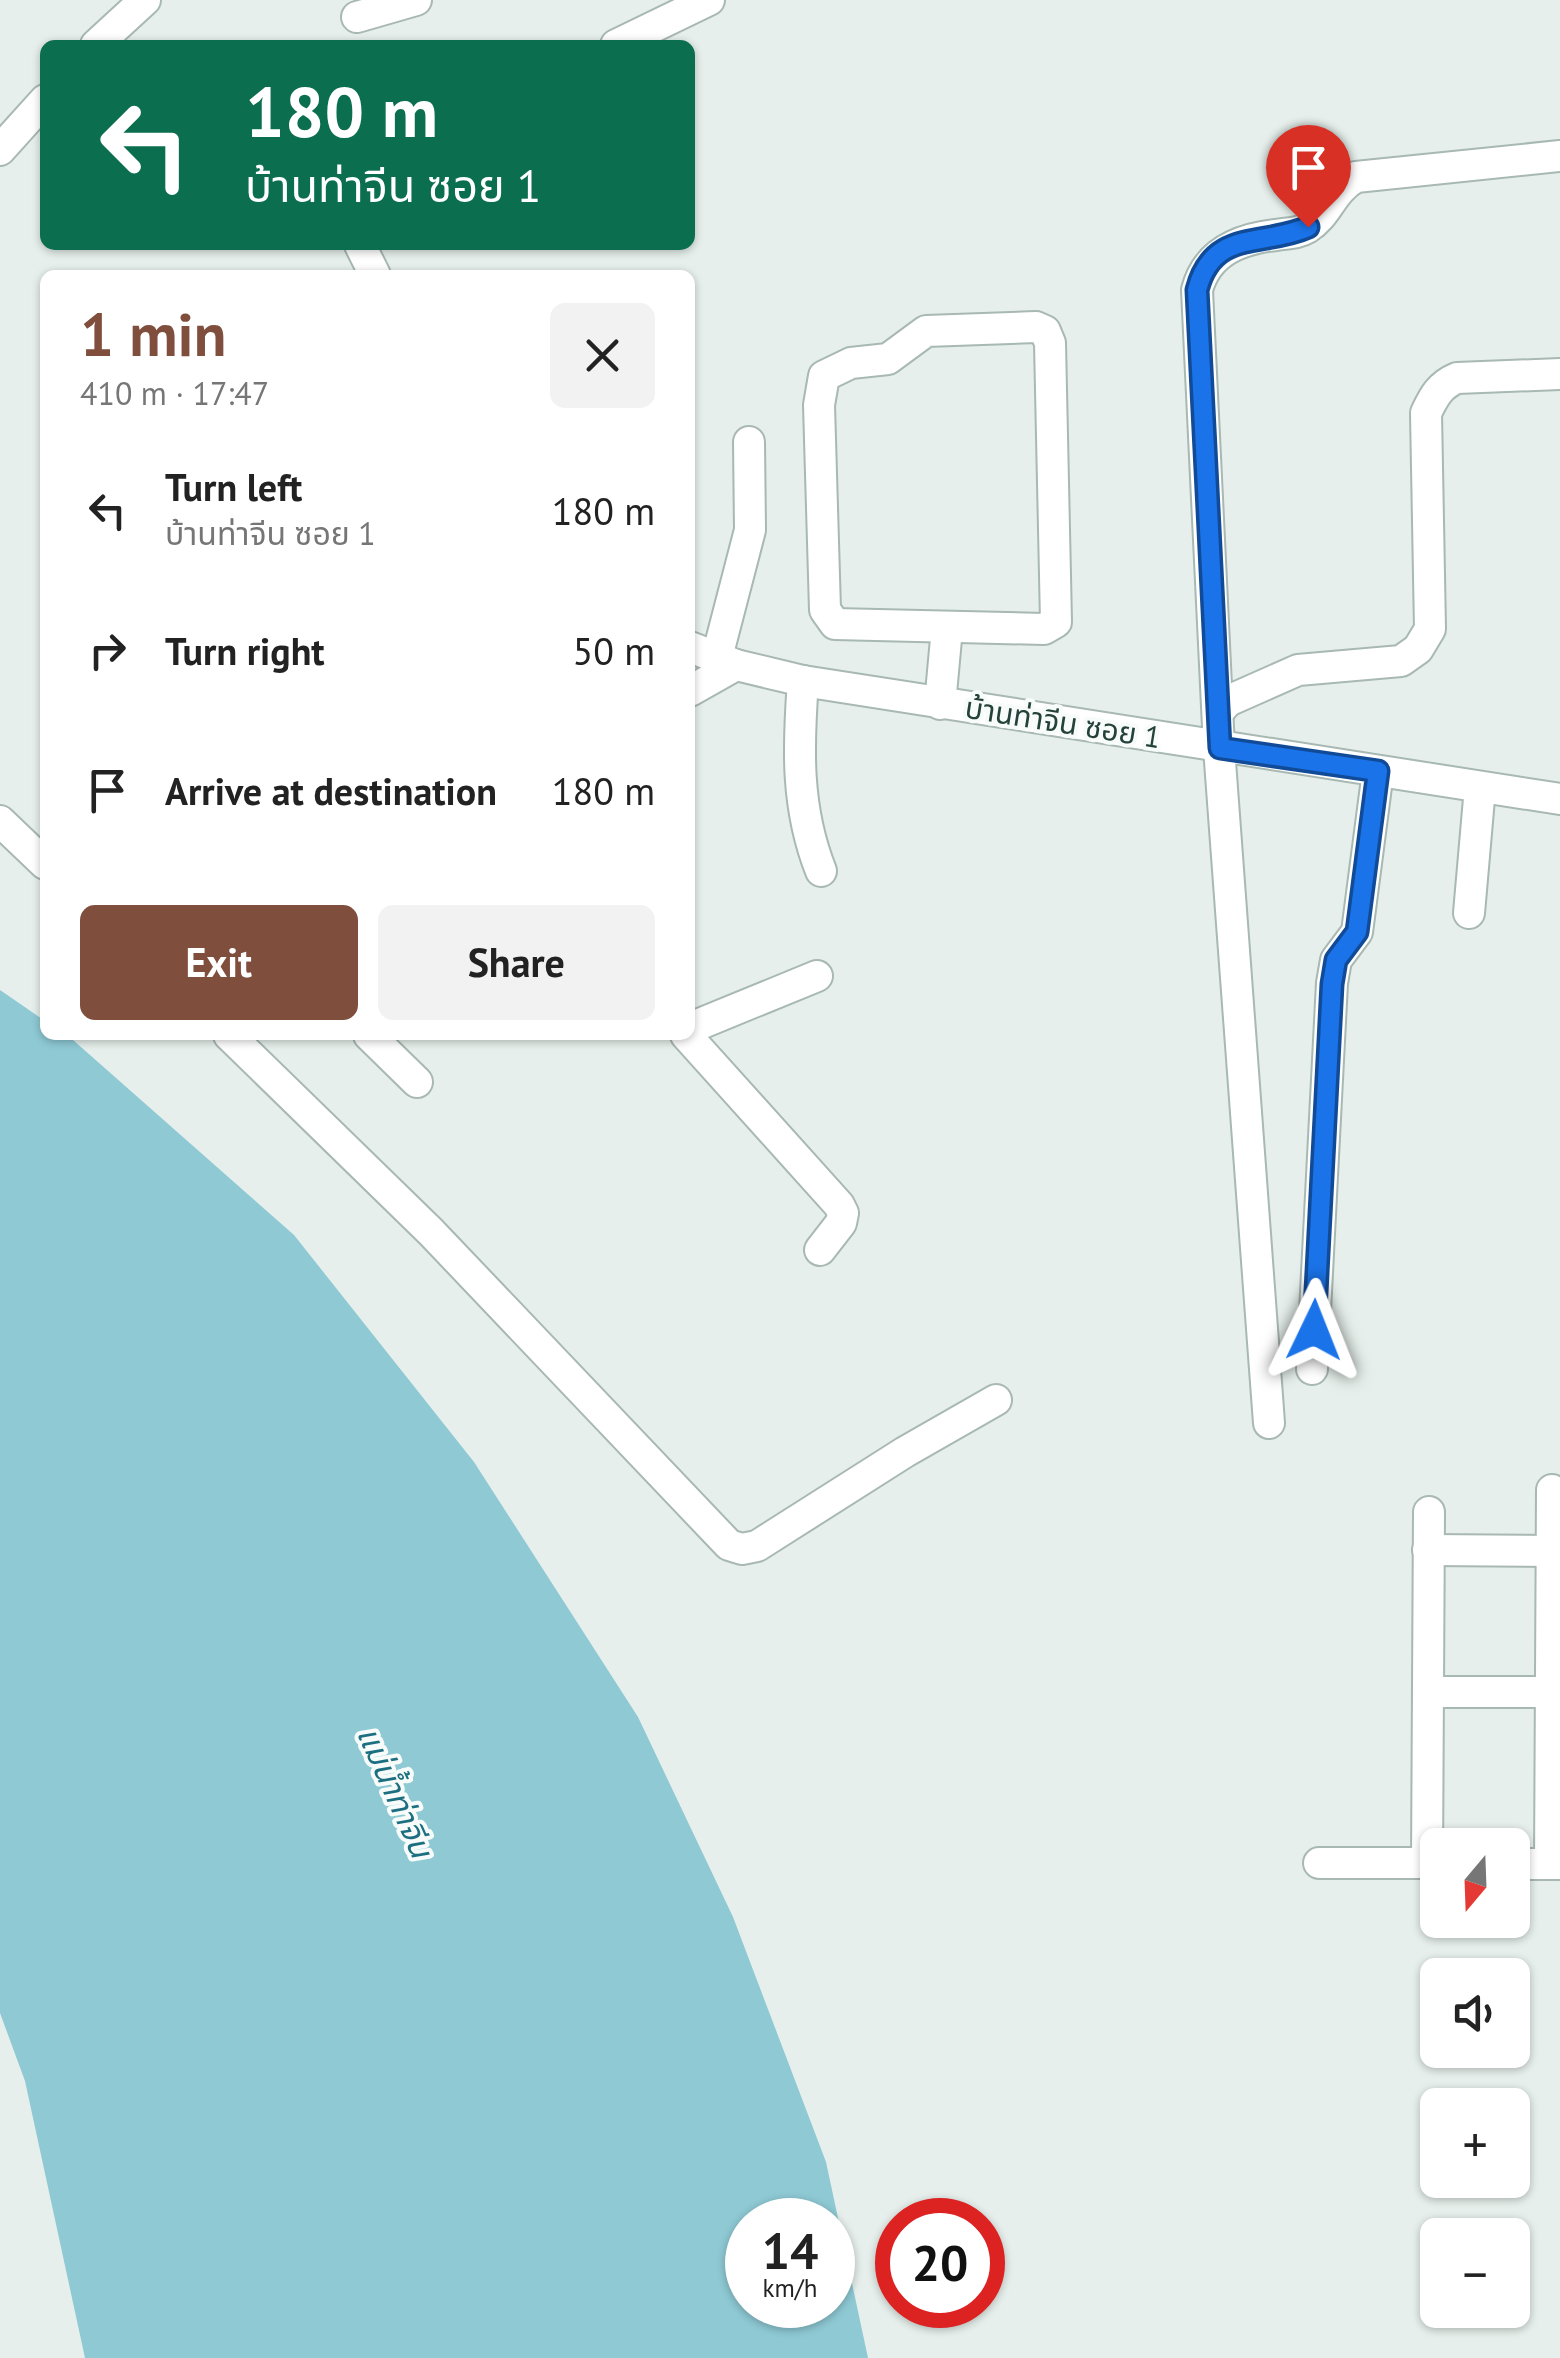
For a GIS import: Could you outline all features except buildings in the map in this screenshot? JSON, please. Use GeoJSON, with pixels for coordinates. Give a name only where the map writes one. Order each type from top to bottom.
{"type":"FeatureCollection","features":[{"type":"Feature","properties":{"kind":"street"},"geometry":{"type":"LineString","coordinates":[[101,40],[145,0]]}},
{"type":"Feature","properties":{"kind":"street"},"geometry":{"type":"LineString","coordinates":[[356,21],[416,0]]}},
{"type":"Feature","properties":{"kind":"street"},"geometry":{"type":"LineString","coordinates":[[626,40],[709,0]]}},
{"type":"Feature","properties":{"kind":"street"},"geometry":{"type":"LineString","coordinates":[[0,150],[40,106]]}},
{"type":"Feature","properties":{"kind":"street"},"geometry":{"type":"LineString","coordinates":[[1268,1423],[1220,748],[1197,290],[1202,273],[1222,250],[1244,241],[1296,233],[1308,227],[1338,187],[1356,177],[1560,156]]}},
{"type":"Feature","properties":{"kind":"street"},"geometry":{"type":"LineString","coordinates":[[1039,328],[1050,344],[1057,618],[1048,629],[947,628],[844,626],[836,624],[824,610],[822,382],[824,376],[840,366],[899,354],[926,331],[1039,328]]}},
{"type":"Feature","properties":{"kind":"street"},"geometry":{"type":"LineString","coordinates":[[1219,711],[1245,692],[1298,670],[1401,660],[1418,649],[1430,629],[1426,413],[1434,396],[1444,384],[1457,378],[1560,374]]}},
{"type":"Feature","properties":{"kind":"street"},"geometry":{"type":"LineString","coordinates":[[695,684],[714,656],[750,530],[748,442]]}},
{"type":"Feature","properties":{"kind":"street"},"geometry":{"type":"LineString","coordinates":[[940,704],[947,628]]}},
{"type":"Feature","properties":{"kind":"street","name":"บ้านท่าจีน ซอย 1"},"geometry":{"type":"LineString","coordinates":[[714,656],[802,681],[1560,798]]}},
{"type":"Feature","properties":{"kind":"street"},"geometry":{"type":"LineString","coordinates":[[802,681],[798,772],[807,828],[821,871]]}},
{"type":"Feature","properties":{"kind":"street"},"geometry":{"type":"LineString","coordinates":[[1312,1369],[1332,984],[1336,960],[1357,932],[1378,771]]}},
{"type":"Feature","properties":{"kind":"street"},"geometry":{"type":"LineString","coordinates":[[1469,913],[1480,787]]}},
{"type":"Feature","properties":{"kind":"street"},"geometry":{"type":"LineString","coordinates":[[0,820],[40,859]]}},
{"type":"Feature","properties":{"kind":"street"},"geometry":{"type":"LineString","coordinates":[[695,1026],[817,976]]}},
{"type":"Feature","properties":{"kind":"street"},"geometry":{"type":"LineString","coordinates":[[234,1040],[431,1232],[729,1545],[742,1549],[758,1546],[996,1400]]}},
{"type":"Feature","properties":{"kind":"street"},"geometry":{"type":"LineString","coordinates":[[375,1040],[418,1082]]}},
{"type":"Feature","properties":{"kind":"street"},"geometry":{"type":"LineString","coordinates":[[690,1040],[844,1213],[820,1250]]}},
{"type":"Feature","properties":{"kind":"street"},"geometry":{"type":"LineString","coordinates":[[1552,1490],[1556,1551],[1555,1864]]}},
{"type":"Feature","properties":{"kind":"street"},"geometry":{"type":"LineString","coordinates":[[1428,1512],[1431,1828]]}},
{"type":"Feature","properties":{"kind":"street"},"geometry":{"type":"LineString","coordinates":[[1428,1550],[1556,1551]]}},
{"type":"Feature","properties":{"kind":"street"},"geometry":{"type":"LineString","coordinates":[[1428,1692],[1555,1692]]}},
{"type":"Feature","properties":{"kind":"street"},"geometry":{"type":"LineString","coordinates":[[1319,1863],[1420,1863]]}},
{"type":"Feature","properties":{"kind":"water","name":"แม่น้ำท่าจีน"},"geometry":{"type":"Polygon","coordinates":[[[0,990],[40,1018],[40,1040],[73,1040],[294,1235],[474,1462],[638,1717],[733,1917],[826,2162],[834,2198],[725,2198],[725,2328],[855,2328],[855,2297],[868,2358],[85,2358],[25,2081],[0,2013],[0,990]]]}},
{"type":"Feature","properties":{"kind":"route"},"geometry":{"type":"LineString","coordinates":[[1308,227],[1296,233],[1244,241],[1222,250],[1202,273],[1197,290],[1220,748],[1378,771],[1357,932],[1339,953],[1332,984],[1319,1174],[1314,1330]]}}]}
